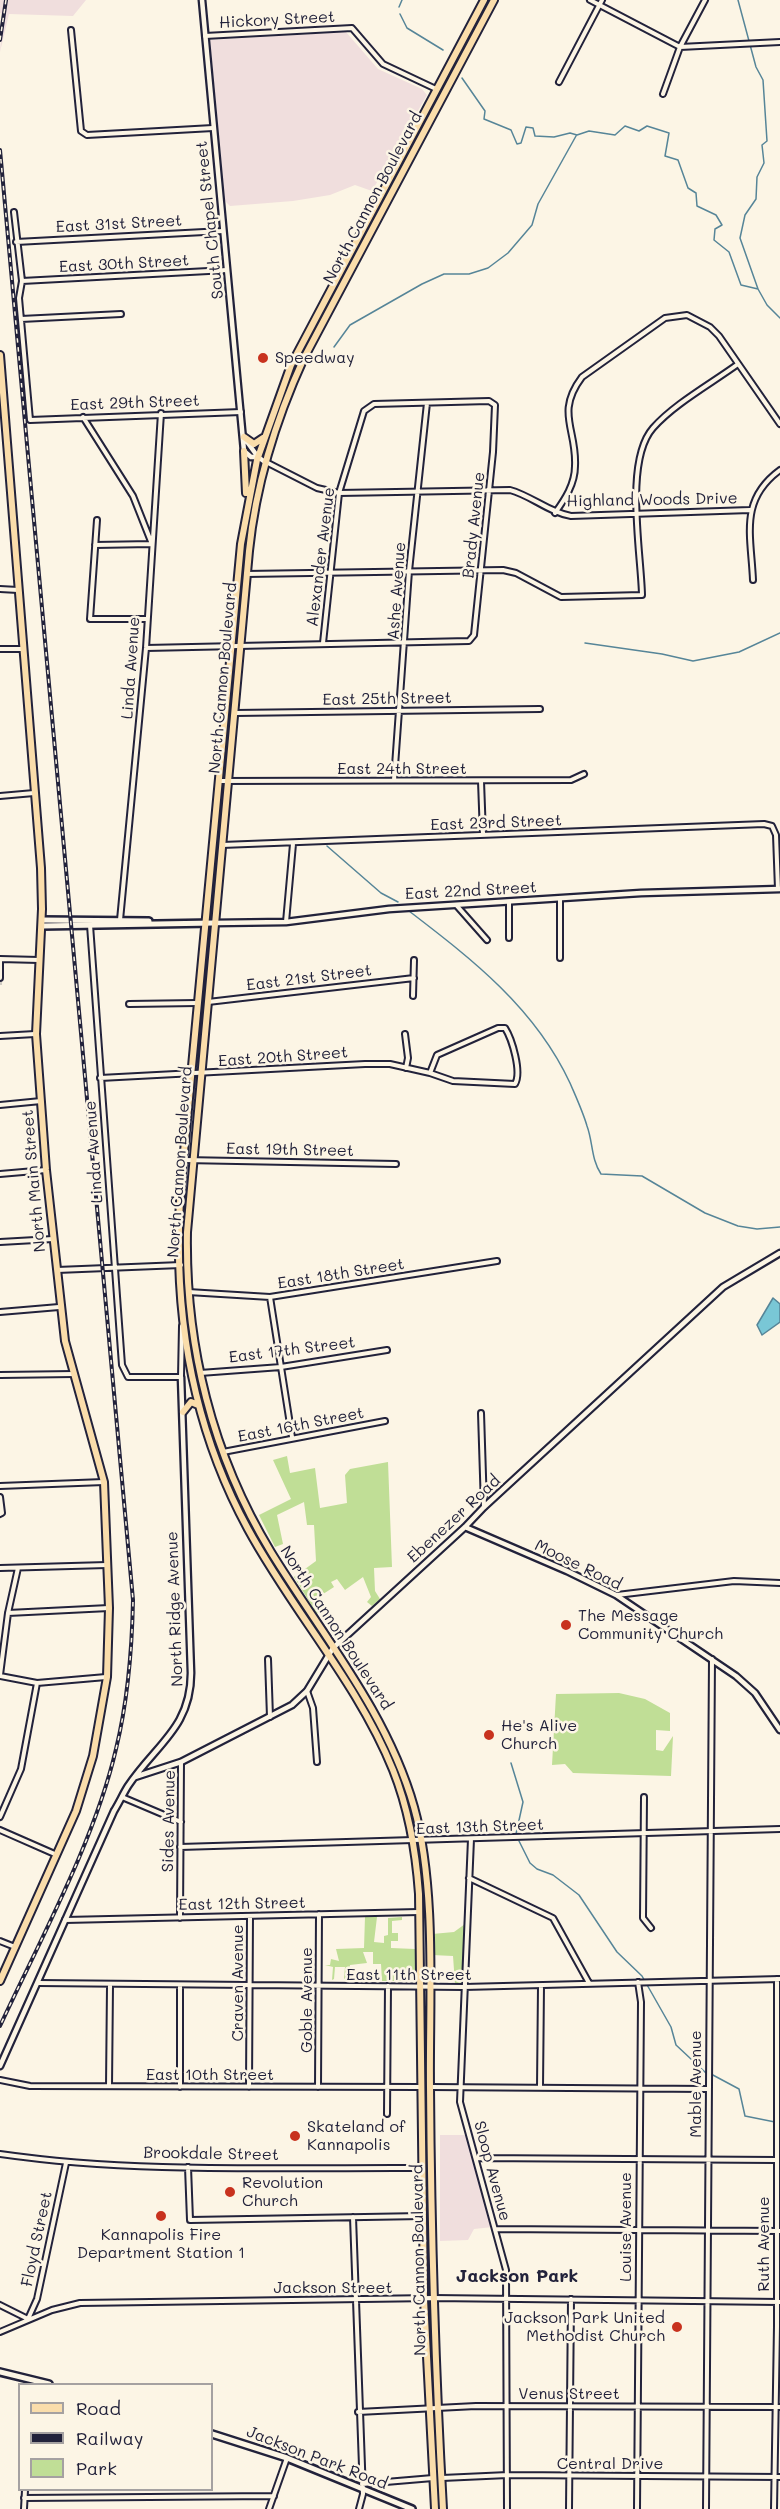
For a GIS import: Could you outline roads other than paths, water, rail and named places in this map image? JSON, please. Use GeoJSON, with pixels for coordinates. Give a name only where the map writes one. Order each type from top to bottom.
{"type":"FeatureCollection","features":[{"type":"Feature","properties":{"kind":"main road","name":"North Cannon Boulevard"},"geometry":{"type":"LineString","coordinates":[[442,2509],[429,2408],[424,2299],[419,1912],[412,1841],[401,1794],[388,1760],[364,1712],[244,1522],[216,1461],[198,1405],[182,1320],[177,1266],[183,1160],[231,647],[246,507],[258,457],[291,365],[484,0]]}},
{"type":"Feature","properties":{"kind":"main road","name":"North Cannon Boulevard"},"geometry":{"type":"LineString","coordinates":[[435,2509],[437,2407],[429,1987],[427,1899],[422,1841],[407,1784],[391,1744],[251,1517],[222,1452],[199,1373],[188,1292],[187,1265],[192,1161],[246,574],[252,524],[266,462],[281,412],[307,352],[494,0]]}},
{"type":"Feature","properties":{"kind":"main road","name":"North Main Street"},"geometry":{"type":"LineString","coordinates":[[0,355],[41,868],[42,923],[36,1034],[46,1170],[59,1307],[65,1341],[104,1482],[109,1608],[107,1677],[93,1756],[76,1811],[0,1981]]}},
{"type":"Feature","properties":{"kind":"main road"},"geometry":{"type":"LineString","coordinates":[[244,437],[254,444],[263,438]]}},
{"type":"Feature","properties":{"kind":"main road"},"geometry":{"type":"LineString","coordinates":[[244,452],[246,507]]}},
{"type":"Feature","properties":{"kind":"main road","name":"East 22nd Street"},"geometry":{"type":"LineString","coordinates":[[42,923],[90,925],[120,922]]}},
{"type":"Feature","properties":{"kind":"main road","name":"East 22nd Street"},"geometry":{"type":"LineString","coordinates":[[42,923],[214,923]]}},
{"type":"Feature","properties":{"kind":"main road"},"geometry":{"type":"LineString","coordinates":[[183,1412],[185,1406],[191,1402],[198,1405]]}},
{"type":"Feature","properties":{"kind":"main road"},"geometry":{"type":"LineString","coordinates":[[0,2370],[43,2383]]}},
{"type":"Feature","properties":{"kind":"main road","name":"Jackson Park Road"},"geometry":{"type":"LineString","coordinates":[[213,2434],[287,2458],[362,2486],[412,2509]]}},
{"type":"Feature","properties":{"kind":"street","name":"South Chapel Street"},"geometry":{"type":"LineString","coordinates":[[202,0],[244,452],[250,458],[258,457]]}},
{"type":"Feature","properties":{"kind":"street"},"geometry":{"type":"LineString","coordinates":[[590,0],[600,2],[680,47],[780,42]]}},
{"type":"Feature","properties":{"kind":"street"},"geometry":{"type":"LineString","coordinates":[[663,94],[680,47],[705,0]]}},
{"type":"Feature","properties":{"kind":"street"},"geometry":{"type":"LineString","coordinates":[[559,82],[600,2]]}},
{"type":"Feature","properties":{"kind":"street","name":"Hickory Street"},"geometry":{"type":"LineString","coordinates":[[205,36],[352,28],[383,64],[436,89]]}},
{"type":"Feature","properties":{"kind":"street"},"geometry":{"type":"LineString","coordinates":[[71,30],[81,131],[87,135],[213,128]]}},
{"type":"Feature","properties":{"kind":"street"},"geometry":{"type":"LineString","coordinates":[[14,212],[22,281],[19,298],[21,319],[121,314]]}},
{"type":"Feature","properties":{"kind":"street","name":"East 31st Street"},"geometry":{"type":"LineString","coordinates":[[16,242],[223,231]]}},
{"type":"Feature","properties":{"kind":"street","name":"East 30th Street"},"geometry":{"type":"LineString","coordinates":[[22,281],[227,270]]}},
{"type":"Feature","properties":{"kind":"street"},"geometry":{"type":"LineString","coordinates":[[555,513],[567,496],[576,467],[567,406],[570,395],[582,376],[665,318],[676,314],[687,315],[710,327],[780,424]]}},
{"type":"Feature","properties":{"kind":"street","name":"East 29th Street"},"geometry":{"type":"LineString","coordinates":[[21,319],[30,420],[161,413],[241,412]]}},
{"type":"Feature","properties":{"kind":"street"},"geometry":{"type":"LineString","coordinates":[[246,574],[482,570],[516,573],[561,597],[642,595],[638,514],[640,455],[653,428],[738,364]]}},
{"type":"Feature","properties":{"kind":"street","name":"Brady Avenue"},"geometry":{"type":"LineString","coordinates":[[405,642],[469,641],[474,635],[482,570],[495,405],[489,401],[427,403]]}},
{"type":"Feature","properties":{"kind":"street","name":"Alexander Avenue"},"geometry":{"type":"LineString","coordinates":[[323,643],[339,493],[364,411],[369,406],[427,403]]}},
{"type":"Feature","properties":{"kind":"street","name":"Ashe Avenue"},"geometry":{"type":"LineString","coordinates":[[394,780],[409,571],[427,403]]}},
{"type":"Feature","properties":{"kind":"street","name":"Linda Avenue"},"geometry":{"type":"LineString","coordinates":[[120,922],[146,648],[161,413]]}},
{"type":"Feature","properties":{"kind":"street"},"geometry":{"type":"LineString","coordinates":[[83,417],[133,496],[152,544],[95,545]]}},
{"type":"Feature","properties":{"kind":"street","name":"South Chapel Street"},"geometry":{"type":"LineString","coordinates":[[244,437],[258,457],[266,462]]}},
{"type":"Feature","properties":{"kind":"street","name":"Highland Woods Drive"},"geometry":{"type":"LineString","coordinates":[[266,462],[317,488],[339,493],[510,490],[522,493],[555,513],[571,516],[750,510]]}},
{"type":"Feature","properties":{"kind":"street"},"geometry":{"type":"LineString","coordinates":[[753,579],[750,510],[759,490],[780,470]]}},
{"type":"Feature","properties":{"kind":"street"},"geometry":{"type":"LineString","coordinates":[[97,520],[90,619],[147,619]]}},
{"type":"Feature","properties":{"kind":"street"},"geometry":{"type":"LineString","coordinates":[[0,589],[19,590]]}},
{"type":"Feature","properties":{"kind":"street"},"geometry":{"type":"LineString","coordinates":[[146,648],[405,642]]}},
{"type":"Feature","properties":{"kind":"street"},"geometry":{"type":"LineString","coordinates":[[0,649],[23,649]]}},
{"type":"Feature","properties":{"kind":"street","name":"East 25th Street"},"geometry":{"type":"LineString","coordinates":[[234,713],[540,709]]}},
{"type":"Feature","properties":{"kind":"street","name":"East 24th Street"},"geometry":{"type":"LineString","coordinates":[[218,781],[571,780],[584,774]]}},
{"type":"Feature","properties":{"kind":"street"},"geometry":{"type":"LineString","coordinates":[[481,781],[483,835]]}},
{"type":"Feature","properties":{"kind":"street"},"geometry":{"type":"LineString","coordinates":[[0,796],[34,794]]}},
{"type":"Feature","properties":{"kind":"street","name":"East 23rd Street"},"geometry":{"type":"LineString","coordinates":[[221,845],[764,824],[772,826],[776,835],[779,889]]}},
{"type":"Feature","properties":{"kind":"street"},"geometry":{"type":"LineString","coordinates":[[286,922],[293,844]]}},
{"type":"Feature","properties":{"kind":"street","name":"East 22nd Street"},"geometry":{"type":"LineString","coordinates":[[214,923],[286,922],[389,909],[658,892],[779,889]]}},
{"type":"Feature","properties":{"kind":"street"},"geometry":{"type":"LineString","coordinates":[[560,899],[560,958]]}},
{"type":"Feature","properties":{"kind":"street"},"geometry":{"type":"LineString","coordinates":[[509,903],[509,938]]}},
{"type":"Feature","properties":{"kind":"street"},"geometry":{"type":"LineString","coordinates":[[457,906],[487,940]]}},
{"type":"Feature","properties":{"kind":"street","name":"Linda Avenue"},"geometry":{"type":"LineString","coordinates":[[90,925],[122,1365],[128,1377],[181,1377]]}},
{"type":"Feature","properties":{"kind":"street"},"geometry":{"type":"LineString","coordinates":[[0,978],[0,959],[39,960]]}},
{"type":"Feature","properties":{"kind":"street"},"geometry":{"type":"LineString","coordinates":[[413,996],[414,960]]}},
{"type":"Feature","properties":{"kind":"street","name":"East 21st Street"},"geometry":{"type":"LineString","coordinates":[[207,1002],[414,978]]}},
{"type":"Feature","properties":{"kind":"street"},"geometry":{"type":"LineString","coordinates":[[129,1004],[197,1003]]}},
{"type":"Feature","properties":{"kind":"street","name":"East 20th Street"},"geometry":{"type":"LineString","coordinates":[[100,1078],[191,1075],[365,1064],[406,1068],[453,1081],[507,1086],[518,1081],[509,1034],[504,1028],[498,1028],[437,1055],[430,1073]]}},
{"type":"Feature","properties":{"kind":"street"},"geometry":{"type":"LineString","coordinates":[[0,1036],[36,1034]]}},
{"type":"Feature","properties":{"kind":"street"},"geometry":{"type":"LineString","coordinates":[[405,1034],[408,1058],[406,1068]]}},
{"type":"Feature","properties":{"kind":"street"},"geometry":{"type":"LineString","coordinates":[[0,1105],[41,1101]]}},
{"type":"Feature","properties":{"kind":"street","name":"East 19th Street"},"geometry":{"type":"LineString","coordinates":[[183,1160],[396,1164]]}},
{"type":"Feature","properties":{"kind":"street"},"geometry":{"type":"LineString","coordinates":[[0,1174],[46,1170]]}},
{"type":"Feature","properties":{"kind":"street"},"geometry":{"type":"LineString","coordinates":[[0,1242],[53,1239]]}},
{"type":"Feature","properties":{"kind":"street","name":"Ebenezer Road"},"geometry":{"type":"LineString","coordinates":[[135,1778],[181,1762],[292,1705],[307,1691],[333,1648],[484,1507],[723,1287],[780,1253]]}},
{"type":"Feature","properties":{"kind":"street","name":"East 18th Street"},"geometry":{"type":"LineString","coordinates":[[188,1292],[270,1297],[497,1261]]}},
{"type":"Feature","properties":{"kind":"street"},"geometry":{"type":"LineString","coordinates":[[56,1270],[187,1265]]}},
{"type":"Feature","properties":{"kind":"street"},"geometry":{"type":"LineString","coordinates":[[270,1297],[292,1437]]}},
{"type":"Feature","properties":{"kind":"street"},"geometry":{"type":"LineString","coordinates":[[0,1312],[59,1307]]}},
{"type":"Feature","properties":{"kind":"street","name":"North Ridge Avenue"},"geometry":{"type":"LineString","coordinates":[[0,2066],[122,1797],[181,1720],[191,1687],[181,1377],[182,1320]]}},
{"type":"Feature","properties":{"kind":"street","name":"East 17th Street"},"geometry":{"type":"LineString","coordinates":[[199,1373],[281,1367],[387,1350]]}},
{"type":"Feature","properties":{"kind":"street"},"geometry":{"type":"LineString","coordinates":[[0,1375],[75,1374]]}},
{"type":"Feature","properties":{"kind":"street"},"geometry":{"type":"LineString","coordinates":[[481,1413],[484,1507]]}},
{"type":"Feature","properties":{"kind":"street","name":"East 16th Street"},"geometry":{"type":"LineString","coordinates":[[222,1452],[385,1421]]}},
{"type":"Feature","properties":{"kind":"street"},"geometry":{"type":"LineString","coordinates":[[0,1486],[104,1482]]}},
{"type":"Feature","properties":{"kind":"street"},"geometry":{"type":"LineString","coordinates":[[0,1497],[1,1514]]}},
{"type":"Feature","properties":{"kind":"street","name":"Moose Road"},"geometry":{"type":"LineString","coordinates":[[465,1527],[616,1595],[712,1659],[755,1693],[780,1730]]}},
{"type":"Feature","properties":{"kind":"street"},"geometry":{"type":"LineString","coordinates":[[0,1569],[107,1565]]}},
{"type":"Feature","properties":{"kind":"street"},"geometry":{"type":"LineString","coordinates":[[18,1568],[8,1613],[0,1676],[37,1683],[107,1677]]}},
{"type":"Feature","properties":{"kind":"street"},"geometry":{"type":"LineString","coordinates":[[616,1595],[734,1581],[780,1583]]}},
{"type":"Feature","properties":{"kind":"street"},"geometry":{"type":"LineString","coordinates":[[8,1613],[109,1608]]}},
{"type":"Feature","properties":{"kind":"street"},"geometry":{"type":"LineString","coordinates":[[268,1659],[270,1718]]}},
{"type":"Feature","properties":{"kind":"street","name":"Mable Avenue"},"geometry":{"type":"LineString","coordinates":[[706,2509],[712,1659]]}},
{"type":"Feature","properties":{"kind":"street"},"geometry":{"type":"LineString","coordinates":[[0,1817],[21,1769],[37,1683]]}},
{"type":"Feature","properties":{"kind":"street"},"geometry":{"type":"LineString","coordinates":[[307,1691],[313,1708],[318,1762]]}},
{"type":"Feature","properties":{"kind":"street","name":"Sides Avenue"},"geometry":{"type":"LineString","coordinates":[[180,1918],[181,1762]]}},
{"type":"Feature","properties":{"kind":"street"},"geometry":{"type":"LineString","coordinates":[[122,1797],[181,1822]]}},
{"type":"Feature","properties":{"kind":"street"},"geometry":{"type":"LineString","coordinates":[[644,1797],[643,1918],[651,1928]]}},
{"type":"Feature","properties":{"kind":"street","name":"East 13th Street"},"geometry":{"type":"LineString","coordinates":[[180,1847],[780,1829]]}},
{"type":"Feature","properties":{"kind":"street"},"geometry":{"type":"LineString","coordinates":[[0,1830],[57,1856]]}},
{"type":"Feature","properties":{"kind":"street","name":"Sloop Avenue"},"geometry":{"type":"LineString","coordinates":[[471,1839],[460,2102],[506,2270],[508,2299],[507,2509]]}},
{"type":"Feature","properties":{"kind":"street"},"geometry":{"type":"LineString","coordinates":[[469,1878],[553,1918],[590,1983]]}},
{"type":"Feature","properties":{"kind":"street","name":"East 12th Street"},"geometry":{"type":"LineString","coordinates":[[65,1920],[419,1912]]}},
{"type":"Feature","properties":{"kind":"street","name":"Goble Avenue"},"geometry":{"type":"LineString","coordinates":[[318,2087],[320,1914]]}},
{"type":"Feature","properties":{"kind":"street","name":"Craven Avenue"},"geometry":{"type":"LineString","coordinates":[[249,2086],[250,1916]]}},
{"type":"Feature","properties":{"kind":"street"},"geometry":{"type":"LineString","coordinates":[[0,1941],[15,1948]]}},
{"type":"Feature","properties":{"kind":"street","name":"East 11th Street"},"geometry":{"type":"LineString","coordinates":[[38,1983],[110,1986],[464,1987],[778,1979]]}},
{"type":"Feature","properties":{"kind":"street","name":"Ruth Avenue"},"geometry":{"type":"LineString","coordinates":[[774,2509],[778,2407],[776,2160],[778,1979]]}},
{"type":"Feature","properties":{"kind":"street","name":"Louise Avenue"},"geometry":{"type":"LineString","coordinates":[[637,2509],[641,2002],[639,1982]]}},
{"type":"Feature","properties":{"kind":"street"},"geometry":{"type":"LineString","coordinates":[[540,2087],[541,1985]]}},
{"type":"Feature","properties":{"kind":"street"},"geometry":{"type":"LineString","coordinates":[[109,2086],[110,1986]]}},
{"type":"Feature","properties":{"kind":"street"},"geometry":{"type":"LineString","coordinates":[[180,1986],[180,2087]]}},
{"type":"Feature","properties":{"kind":"street"},"geometry":{"type":"LineString","coordinates":[[387,2114],[388,1986]]}},
{"type":"Feature","properties":{"kind":"street","name":"East 10th Street"},"geometry":{"type":"LineString","coordinates":[[0,2080],[30,2086],[422,2086]]}},
{"type":"Feature","properties":{"kind":"street"},"geometry":{"type":"LineString","coordinates":[[430,2087],[708,2089]]}},
{"type":"Feature","properties":{"kind":"street","name":"Brookdale Street"},"geometry":{"type":"LineString","coordinates":[[0,2154],[66,2163],[188,2167],[423,2168]]}},
{"type":"Feature","properties":{"kind":"street"},"geometry":{"type":"LineString","coordinates":[[476,2158],[776,2160]]}},
{"type":"Feature","properties":{"kind":"street","name":"Floyd Street"},"geometry":{"type":"LineString","coordinates":[[28,2319],[37,2299],[66,2163]]}},
{"type":"Feature","properties":{"kind":"street"},"geometry":{"type":"LineString","coordinates":[[188,2167],[190,2220],[424,2216]]}},
{"type":"Feature","properties":{"kind":"street"},"geometry":{"type":"LineString","coordinates":[[354,2217],[362,2486],[359,2509]]}},
{"type":"Feature","properties":{"kind":"street"},"geometry":{"type":"LineString","coordinates":[[495,2229],[778,2231]]}},
{"type":"Feature","properties":{"kind":"street","name":"Jackson Street"},"geometry":{"type":"LineString","coordinates":[[0,2332],[28,2319],[81,2302],[434,2298],[778,2302]]}},
{"type":"Feature","properties":{"kind":"street"},"geometry":{"type":"LineString","coordinates":[[569,2509],[571,2299]]}},
{"type":"Feature","properties":{"kind":"street"},"geometry":{"type":"LineString","coordinates":[[0,2305],[28,2319]]}},
{"type":"Feature","properties":{"kind":"street","name":"Venus Street"},"geometry":{"type":"LineString","coordinates":[[358,2412],[508,2405],[778,2407]]}},
{"type":"Feature","properties":{"kind":"street"},"geometry":{"type":"LineString","coordinates":[[269,2509],[287,2458]]}},
{"type":"Feature","properties":{"kind":"street","name":"Central Drive"},"geometry":{"type":"LineString","coordinates":[[362,2486],[437,2478],[508,2475],[777,2477]]}},
{"type":"Feature","properties":{"kind":"street"},"geometry":{"type":"LineString","coordinates":[[24,2509],[25,2491]]}},
{"type":"Feature","properties":{"kind":"street"},"geometry":{"type":"LineString","coordinates":[[24,2498],[274,2496]]}},
{"type":"Feature","properties":{"kind":"water"},"geometry":{"type":"Polygon","coordinates":[[[773,1298],[780,1304],[780,1322],[762,1335],[757,1325],[773,1298]]]}},
{"type":"Feature","properties":{"kind":"waterway"},"geometry":{"type":"LineString","coordinates":[[399,7],[402,0]]}},
{"type":"Feature","properties":{"kind":"waterway"},"geometry":{"type":"LineString","coordinates":[[738,0],[756,67],[763,80],[767,141],[762,145],[764,163],[757,177],[756,199],[745,215],[740,238],[758,289]]}},
{"type":"Feature","properties":{"kind":"waterway"},"geometry":{"type":"LineString","coordinates":[[400,14],[407,28],[443,50]]}},
{"type":"Feature","properties":{"kind":"waterway"},"geometry":{"type":"LineString","coordinates":[[462,78],[485,111],[484,119],[511,130],[517,144],[521,143],[526,127],[533,128],[535,136],[554,137],[570,133],[577,135],[589,131],[615,135],[625,126],[639,131],[647,126],[669,133],[665,156],[678,160],[688,188],[696,193],[697,206],[716,215],[722,225],[715,229],[714,240],[729,252],[741,285],[758,289],[767,305],[780,318]]}},
{"type":"Feature","properties":{"kind":"waterway"},"geometry":{"type":"LineString","coordinates":[[334,347],[350,325],[422,284],[444,274],[469,274],[488,268],[508,253],[532,225],[538,204],[576,136]]}},
{"type":"Feature","properties":{"kind":"waterway"},"geometry":{"type":"LineString","coordinates":[[585,643],[662,654],[693,661],[739,652],[780,633]]}},
{"type":"Feature","properties":{"kind":"waterway"},"geometry":{"type":"LineString","coordinates":[[327,846],[381,893],[398,902]]}},
{"type":"Feature","properties":{"kind":"waterway"},"geometry":{"type":"LineString","coordinates":[[409,911],[479,967],[521,1009],[539,1031],[556,1056],[570,1083],[589,1132],[595,1162],[601,1174],[642,1176],[705,1213],[738,1226],[757,1229],[780,1227]]}},
{"type":"Feature","properties":{"kind":"waterway"},"geometry":{"type":"LineString","coordinates":[[511,1763],[523,1802],[516,1834]]}},
{"type":"Feature","properties":{"kind":"waterway"},"geometry":{"type":"LineString","coordinates":[[519,1841],[530,1863],[537,1869],[553,1875],[579,1895],[617,1952],[642,1976],[671,2027],[676,2045],[706,2073]]}},
{"type":"Feature","properties":{"kind":"waterway"},"geometry":{"type":"LineString","coordinates":[[711,2074],[739,2089],[745,2116],[780,2123]]}},
{"type":"Feature","properties":{"kind":"tunnel"},"geometry":{"type":"LineString","coordinates":[[0,978],[0,985]]}},
{"type":"Feature","properties":{"kind":"railway"},"geometry":{"type":"LineString","coordinates":[[0,40],[6,0]]}},
{"type":"Feature","properties":{"kind":"railway"},"geometry":{"type":"LineString","coordinates":[[0,150],[133,1600],[126,1694],[107,1784],[81,1854],[0,2026]]}},
{"type":"Feature","properties":{"kind":"place","name":"Speedway"},"geometry":{"type":"Point","coordinates":[263,358]}},
{"type":"Feature","properties":{"kind":"place","name":"The Message Community Church"},"geometry":{"type":"Point","coordinates":[566,1625]}},
{"type":"Feature","properties":{"kind":"place","name":"He's Alive Church"},"geometry":{"type":"Point","coordinates":[489,1735]}},
{"type":"Feature","properties":{"kind":"place","name":"Skateland of Kannapolis"},"geometry":{"type":"Point","coordinates":[295,2136]}},
{"type":"Feature","properties":{"kind":"place","name":"Revolution Church"},"geometry":{"type":"Point","coordinates":[230,2192]}},
{"type":"Feature","properties":{"kind":"place","name":"Kannapolis Fire Department Station 1"},"geometry":{"type":"Point","coordinates":[161,2216]}},
{"type":"Feature","properties":{"kind":"place","name":"Jackson Park United Methodist Church"},"geometry":{"type":"Point","coordinates":[677,2327]}},
{"type":"Feature","properties":{"kind":"district","name":"Jackson Park"},"geometry":{"type":"Point","coordinates":[517,2276]}}]}
